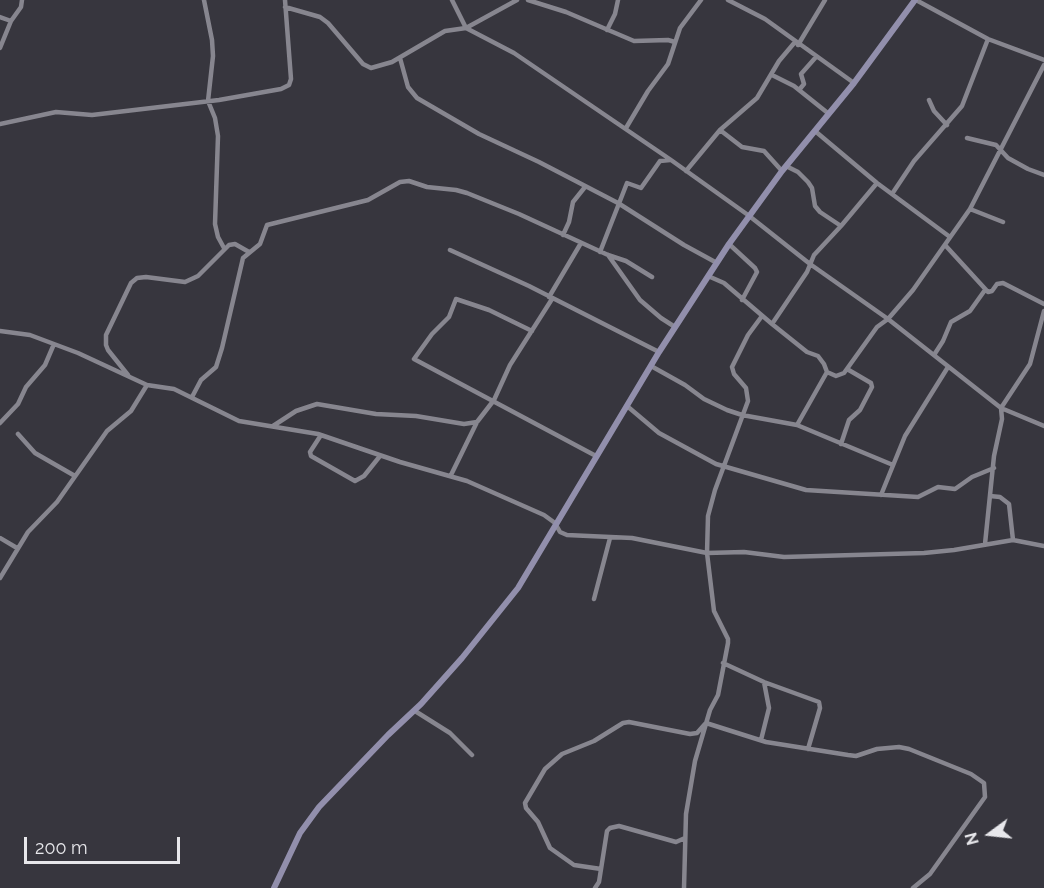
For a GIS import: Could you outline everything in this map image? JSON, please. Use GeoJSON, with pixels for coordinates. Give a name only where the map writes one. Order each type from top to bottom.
{"type":"FeatureCollection","features":[{"type":"Feature","properties":{"kind":"street"},"geometry":{"type":"LineString","coordinates":[[0,48],[22,0]]}},
{"type":"Feature","properties":{"kind":"street"},"geometry":{"type":"LineString","coordinates":[[204,0],[213,56],[208,102],[218,136],[215,224],[224,248]]}},
{"type":"Feature","properties":{"kind":"street"},"geometry":{"type":"LineString","coordinates":[[0,124],[56,112],[92,115],[208,102],[281,89],[289,85],[291,79],[285,0]]}},
{"type":"Feature","properties":{"kind":"street"},"geometry":{"type":"LineString","coordinates":[[452,0],[466,28],[514,53],[563,88],[626,128],[888,319],[1002,408],[1044,426]]}},
{"type":"Feature","properties":{"kind":"street"},"geometry":{"type":"LineString","coordinates":[[285,7],[320,17],[328,22],[366,67],[371,68],[392,62],[445,31],[466,28],[517,0]]}},
{"type":"Feature","properties":{"kind":"street"},"geometry":{"type":"LineString","coordinates":[[528,0],[566,12],[634,41],[668,40],[675,42]]}},
{"type":"Feature","properties":{"kind":"street"},"geometry":{"type":"LineString","coordinates":[[607,30],[615,14],[618,0]]}},
{"type":"Feature","properties":{"kind":"street"},"geometry":{"type":"LineString","coordinates":[[626,128],[648,91],[668,64],[685,19],[701,0]]}},
{"type":"Feature","properties":{"kind":"street"},"geometry":{"type":"LineString","coordinates":[[728,0],[765,19],[854,83]]}},
{"type":"Feature","properties":{"kind":"street"},"geometry":{"type":"LineString","coordinates":[[686,171],[720,130],[752,103],[779,61],[797,44],[825,0]]}},
{"type":"Feature","properties":{"kind":"street"},"geometry":{"type":"LineString","coordinates":[[274,888],[300,833],[319,807],[388,735],[415,711],[511,598],[659,351],[729,243],[784,168],[854,83],[915,0],[988,39],[1044,60]]}},
{"type":"Feature","properties":{"kind":"street"},"geometry":{"type":"LineString","coordinates":[[0,17],[11,21]]}},
{"type":"Feature","properties":{"kind":"street"},"geometry":{"type":"LineString","coordinates":[[892,194],[914,161],[962,106],[988,39]]}},
{"type":"Feature","properties":{"kind":"street"},"geometry":{"type":"LineString","coordinates":[[400,57],[408,87],[417,98],[480,134],[618,203],[717,263]]}},
{"type":"Feature","properties":{"kind":"street"},"geometry":{"type":"LineString","coordinates":[[799,90],[804,84],[801,74],[816,57]]}},
{"type":"Feature","properties":{"kind":"street"},"geometry":{"type":"LineString","coordinates":[[708,276],[724,283],[807,352],[818,356],[827,372],[836,376],[844,373],[877,327],[888,319],[913,290],[970,209],[1044,65]]}},
{"type":"Feature","properties":{"kind":"street"},"geometry":{"type":"LineString","coordinates":[[772,75],[799,90],[829,114]]}},
{"type":"Feature","properties":{"kind":"street"},"geometry":{"type":"LineString","coordinates":[[930,99],[934,111],[947,125]]}},
{"type":"Feature","properties":{"kind":"street"},"geometry":{"type":"LineString","coordinates":[[720,130],[742,147],[764,151],[784,168],[798,172],[812,188],[816,206],[820,212],[841,226]]}},
{"type":"Feature","properties":{"kind":"street"},"geometry":{"type":"LineString","coordinates":[[814,132],[877,183],[950,237]]}},
{"type":"Feature","properties":{"kind":"street"},"geometry":{"type":"LineString","coordinates":[[967,138],[996,145],[1008,158],[1044,175]]}},
{"type":"Feature","properties":{"kind":"street"},"geometry":{"type":"LineString","coordinates":[[600,252],[627,183],[641,188],[660,161],[671,160]]}},
{"type":"Feature","properties":{"kind":"street"},"geometry":{"type":"LineString","coordinates":[[192,397],[201,380],[216,367],[243,258],[260,244],[264,228],[272,222],[368,200],[400,182],[409,181],[427,187],[467,193],[519,214],[600,252],[626,261],[652,277]]}},
{"type":"Feature","properties":{"kind":"street"},"geometry":{"type":"LineString","coordinates":[[772,324],[814,255],[877,183]]}},
{"type":"Feature","properties":{"kind":"street"},"geometry":{"type":"LineString","coordinates":[[563,235],[569,222],[573,202],[585,187]]}},
{"type":"Feature","properties":{"kind":"street"},"geometry":{"type":"LineString","coordinates":[[616,213],[625,207]]}},
{"type":"Feature","properties":{"kind":"street"},"geometry":{"type":"LineString","coordinates":[[970,209],[1003,222]]}},
{"type":"Feature","properties":{"kind":"street"},"geometry":{"type":"LineString","coordinates":[[451,475],[477,422],[494,400],[510,365],[532,331],[581,243]]}},
{"type":"Feature","properties":{"kind":"street"},"geometry":{"type":"LineString","coordinates":[[729,243],[757,272],[742,300]]}},
{"type":"Feature","properties":{"kind":"street"},"geometry":{"type":"LineString","coordinates":[[129,377],[108,350],[106,335],[131,283],[137,278],[146,277],[185,282],[198,276],[224,248],[235,244],[249,252]]}},
{"type":"Feature","properties":{"kind":"street"},"geometry":{"type":"LineString","coordinates":[[945,245],[985,290],[990,292],[997,284],[1003,283],[1044,304]]}},
{"type":"Feature","properties":{"kind":"street"},"geometry":{"type":"LineString","coordinates":[[450,250],[529,286],[659,351]]}},
{"type":"Feature","properties":{"kind":"street"},"geometry":{"type":"LineString","coordinates":[[608,255],[640,300],[660,318],[675,327]]}},
{"type":"Feature","properties":{"kind":"street"},"geometry":{"type":"LineString","coordinates":[[933,355],[943,341],[951,322],[970,312],[985,290]]}},
{"type":"Feature","properties":{"kind":"street"},"geometry":{"type":"LineString","coordinates":[[532,331],[489,310],[456,299],[449,317],[414,357],[416,361],[494,400],[596,456]]}},
{"type":"Feature","properties":{"kind":"street"},"geometry":{"type":"LineString","coordinates":[[985,544],[1002,408],[1030,364],[1044,311]]}},
{"type":"Feature","properties":{"kind":"street"},"geometry":{"type":"LineString","coordinates":[[684,888],[686,814],[695,761],[706,723],[718,694],[728,639],[714,611],[707,553],[707,525],[710,504],[742,415],[747,408],[746,388],[734,374],[732,367],[748,335],[762,316]]}},
{"type":"Feature","properties":{"kind":"street"},"geometry":{"type":"LineString","coordinates":[[0,332],[30,335],[147,385],[174,389],[229,418],[321,435],[380,456],[451,475],[544,515],[555,523],[560,532],[567,535],[644,540],[707,553],[744,552],[784,557],[946,551],[1012,540],[1044,546]]}},
{"type":"Feature","properties":{"kind":"street"},"geometry":{"type":"LineString","coordinates":[[0,423],[18,404],[26,387],[45,365],[54,344]]}},
{"type":"Feature","properties":{"kind":"street"},"geometry":{"type":"LineString","coordinates":[[651,366],[685,384],[704,399],[742,415],[796,425],[893,465]]}},
{"type":"Feature","properties":{"kind":"street"},"geometry":{"type":"LineString","coordinates":[[881,495],[905,436],[948,367]]}},
{"type":"Feature","properties":{"kind":"street"},"geometry":{"type":"LineString","coordinates":[[841,444],[849,420],[860,410],[873,387],[871,383],[847,369]]}},
{"type":"Feature","properties":{"kind":"street"},"geometry":{"type":"LineString","coordinates":[[796,425],[827,372]]}},
{"type":"Feature","properties":{"kind":"street"},"geometry":{"type":"LineString","coordinates":[[0,578],[28,532],[57,502],[106,431],[131,411],[147,385]]}},
{"type":"Feature","properties":{"kind":"street"},"geometry":{"type":"LineString","coordinates":[[273,426],[303,408],[317,404],[376,414],[464,424],[477,422]]}},
{"type":"Feature","properties":{"kind":"street"},"geometry":{"type":"LineString","coordinates":[[627,406],[666,438],[716,464],[806,490],[918,497],[938,487],[955,489],[972,477],[994,468]]}},
{"type":"Feature","properties":{"kind":"street"},"geometry":{"type":"LineString","coordinates":[[284,419],[286,428]]}},
{"type":"Feature","properties":{"kind":"street"},"geometry":{"type":"LineString","coordinates":[[18,434],[35,453],[75,476]]}},
{"type":"Feature","properties":{"kind":"street"},"geometry":{"type":"LineString","coordinates":[[321,435],[310,452],[311,456],[355,481],[364,476],[380,456]]}},
{"type":"Feature","properties":{"kind":"street"},"geometry":{"type":"LineString","coordinates":[[990,496],[1000,497],[1009,504],[1012,540]]}},
{"type":"Feature","properties":{"kind":"street"},"geometry":{"type":"LineString","coordinates":[[0,538],[17,548]]}},
{"type":"Feature","properties":{"kind":"street"},"geometry":{"type":"LineString","coordinates":[[594,599],[610,538]]}},
{"type":"Feature","properties":{"kind":"street"},"geometry":{"type":"LineString","coordinates":[[723,663],[764,682],[819,702],[820,708],[808,749]]}},
{"type":"Feature","properties":{"kind":"street"},"geometry":{"type":"LineString","coordinates":[[761,740],[769,708],[764,682]]}},
{"type":"Feature","properties":{"kind":"street"},"geometry":{"type":"LineString","coordinates":[[415,711],[450,733],[472,755]]}},
{"type":"Feature","properties":{"kind":"street"},"geometry":{"type":"LineString","coordinates":[[601,869],[574,865],[550,848],[538,822],[526,807],[525,803],[545,769],[562,754],[594,741],[623,723],[629,722],[690,734],[697,733],[706,723]]}},
{"type":"Feature","properties":{"kind":"street"},"geometry":{"type":"LineString","coordinates":[[706,723],[761,740],[856,756],[877,749],[899,747],[909,749],[971,774],[984,783],[985,797],[959,835],[941,855],[930,874],[913,888]]}},
{"type":"Feature","properties":{"kind":"street"},"geometry":{"type":"LineString","coordinates":[[595,888],[599,882],[607,831],[613,827],[619,826],[676,842],[685,838]]}}]}
